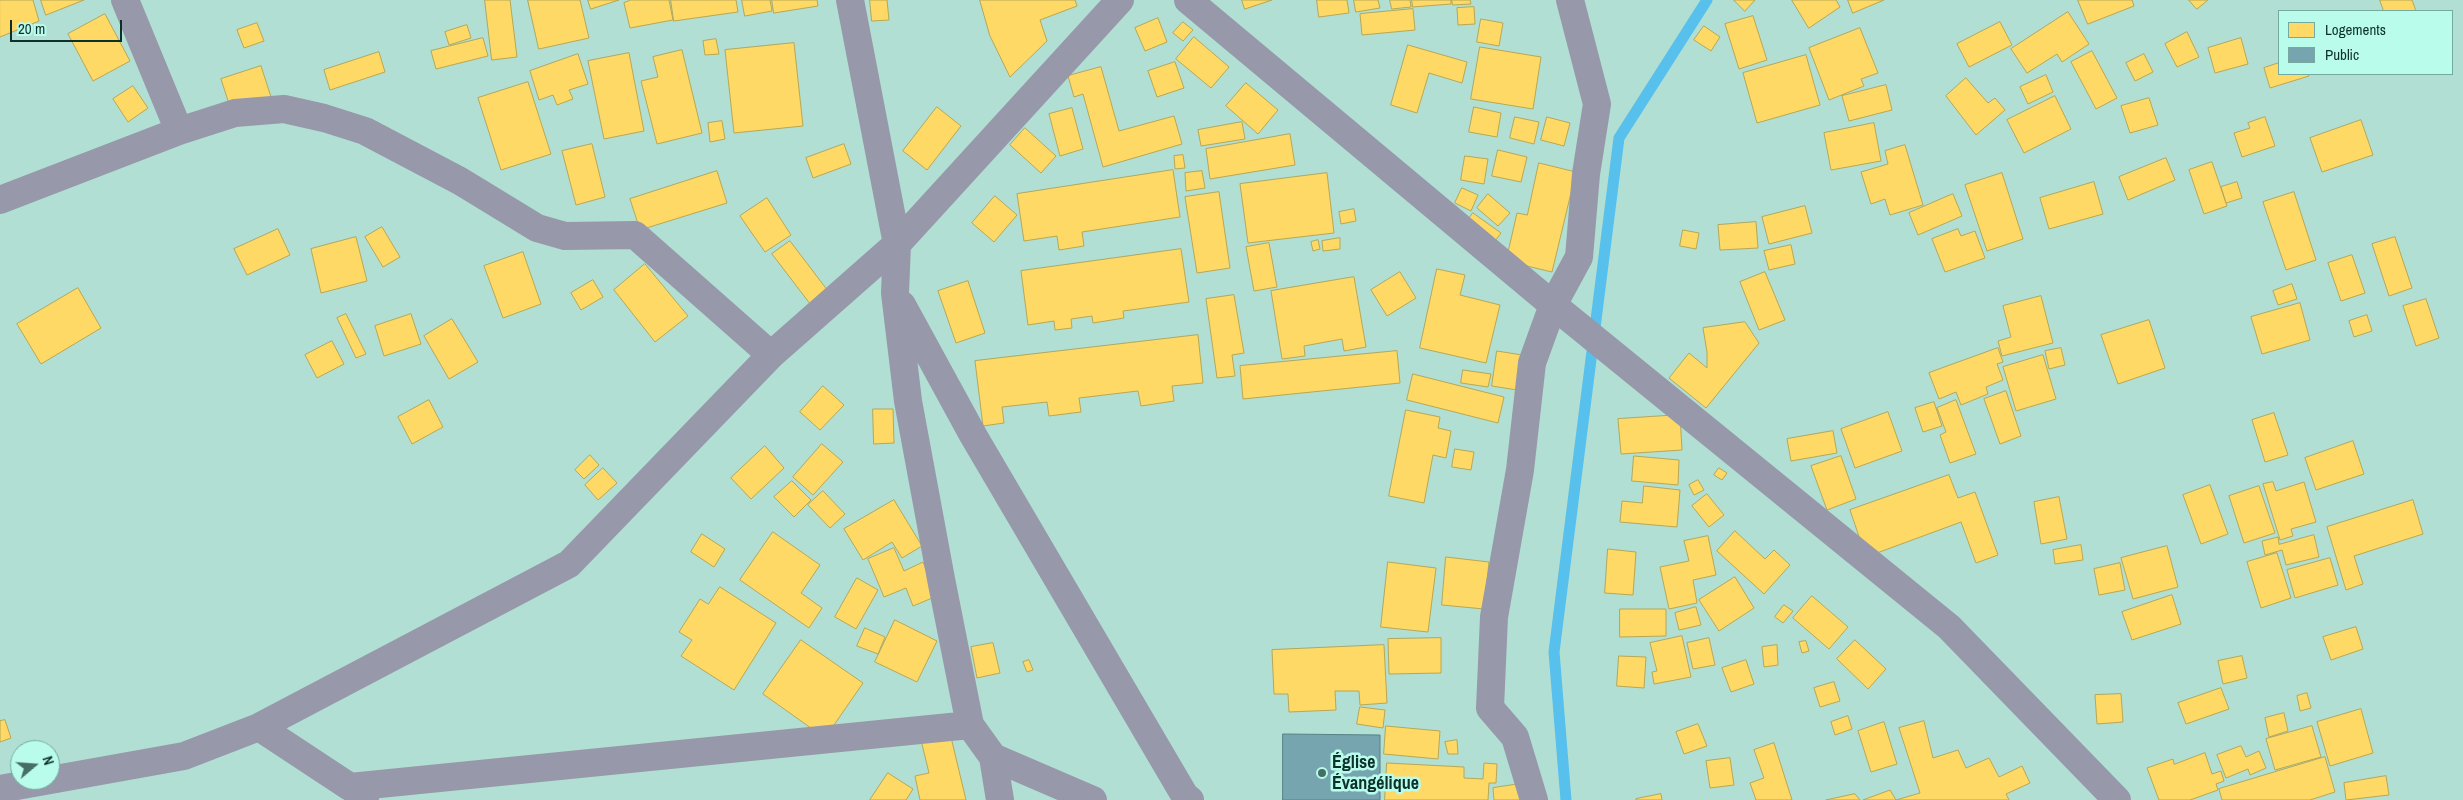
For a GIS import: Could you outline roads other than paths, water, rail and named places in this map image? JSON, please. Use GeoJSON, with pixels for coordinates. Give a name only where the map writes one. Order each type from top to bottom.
{"type":"FeatureCollection","features":[{"type":"Feature","properties":{"kind":"street"},"geometry":{"type":"LineString","coordinates":[[125,0],[179,131]]}},
{"type":"Feature","properties":{"kind":"street"},"geometry":{"type":"LineString","coordinates":[[850,0],[897,244],[895,293],[908,401],[970,724],[993,757],[1000,800]]}},
{"type":"Feature","properties":{"kind":"street"},"geometry":{"type":"LineString","coordinates":[[60,788],[184,756],[260,727],[569,564],[771,354],[897,244],[1120,0]]}},
{"type":"Feature","properties":{"kind":"street"},"geometry":{"type":"LineString","coordinates":[[1188,0],[1554,305],[1950,627],[2117,800]]}},
{"type":"Feature","properties":{"kind":"street"},"geometry":{"type":"LineString","coordinates":[[1534,800],[1515,737],[1490,708],[1494,617],[1520,470],[1532,363],[1554,305],[1578,257],[1586,174],[1597,104],[1570,0]]}},
{"type":"Feature","properties":{"kind":"street"},"geometry":{"type":"LineString","coordinates":[[0,200],[179,131],[235,114],[284,109],[324,118],[365,131],[460,181],[537,228],[564,236],[635,235],[771,354]]}},
{"type":"Feature","properties":{"kind":"street"},"geometry":{"type":"LineString","coordinates":[[895,293],[973,436],[1185,796],[1190,800]]}},
{"type":"Feature","properties":{"kind":"street"},"geometry":{"type":"LineString","coordinates":[[350,787],[970,724]]}},
{"type":"Feature","properties":{"kind":"street"},"geometry":{"type":"LineString","coordinates":[[260,727],[350,787],[380,800]]}},
{"type":"Feature","properties":{"kind":"street"},"geometry":{"type":"LineString","coordinates":[[993,757],[1093,800]]}},
{"type":"Feature","properties":{"kind":"waterway"},"geometry":{"type":"LineString","coordinates":[[1566,800],[1554,652],[1619,138],[1707,0]]}},
{"type":"Feature","properties":{"kind":"place","name":"Église Évangélique"},"geometry":{"type":"Point","coordinates":[1322,773]}}]}
